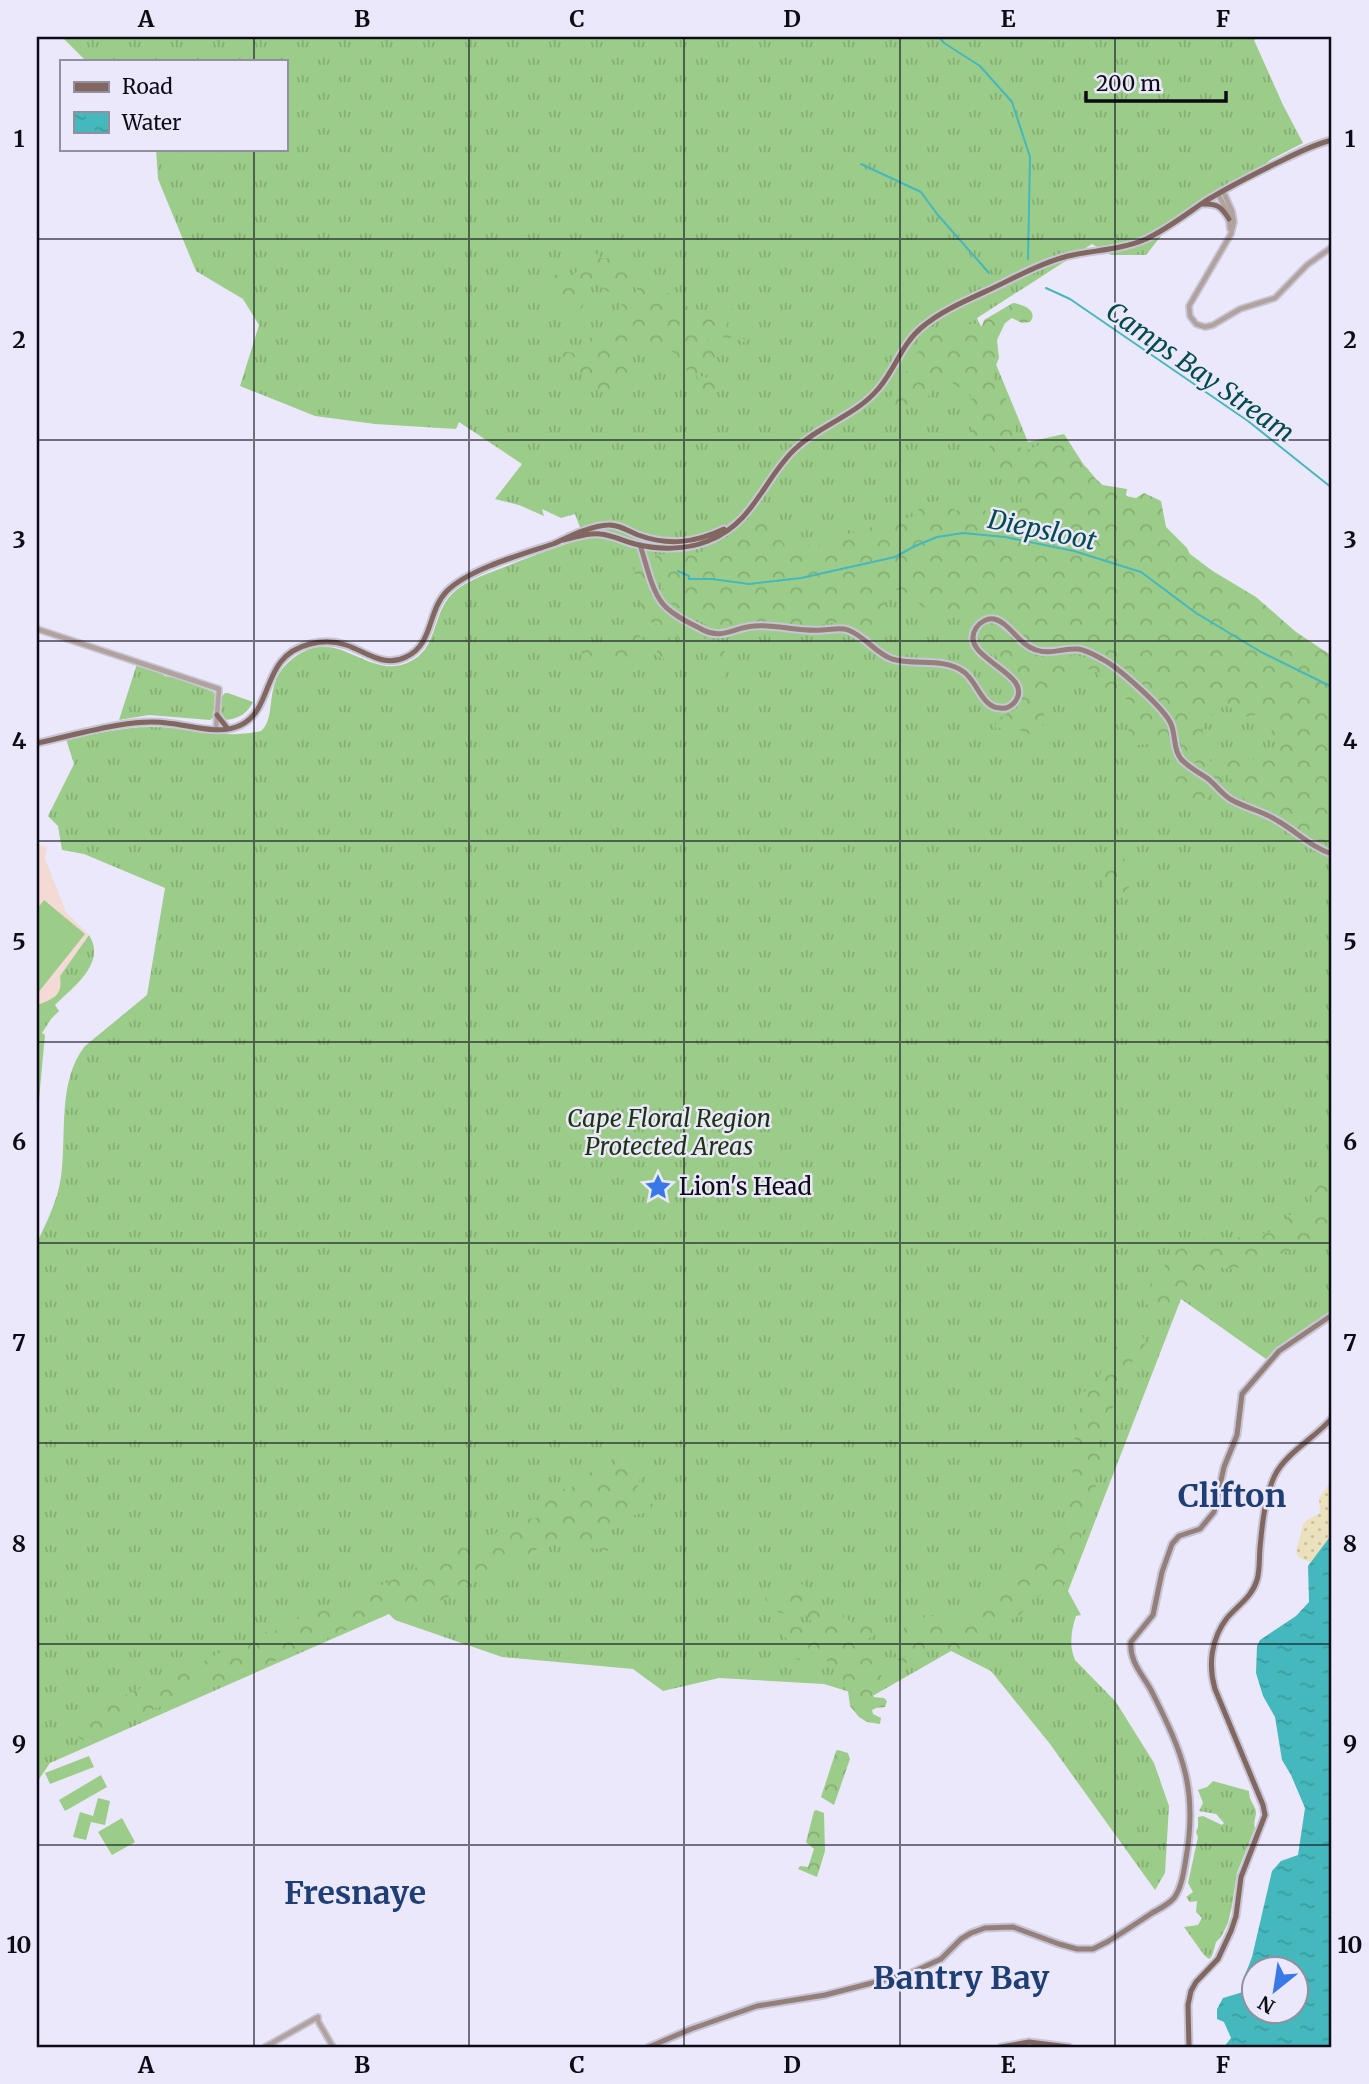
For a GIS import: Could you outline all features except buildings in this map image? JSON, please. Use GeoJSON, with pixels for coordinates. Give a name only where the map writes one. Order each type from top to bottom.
{"type":"FeatureCollection","features":[{"type":"Feature","properties":{"kind":"main road"},"geometry":{"type":"LineString","coordinates":[[37,743],[144,722],[228,729],[242,724],[255,713],[276,667],[297,648],[332,641],[385,661],[408,657],[420,648],[426,639],[438,604],[453,586],[508,559],[563,540],[596,533],[658,548],[695,545],[717,537],[737,523],[755,505],[793,450],[871,397],[884,382],[909,340],[925,324],[1041,265],[1146,239],[1237,181],[1332,140]]}},
{"type":"Feature","properties":{"kind":"main road"},"geometry":{"type":"LineString","coordinates":[[1201,204],[1217,205],[1229,219]]}},
{"type":"Feature","properties":{"kind":"main road"},"geometry":{"type":"LineString","coordinates":[[563,540],[574,534],[612,525],[663,542],[686,542],[707,537],[737,523]]}},
{"type":"Feature","properties":{"kind":"main road"},"geometry":{"type":"LineString","coordinates":[[612,525],[610,531],[614,537]]}},
{"type":"Feature","properties":{"kind":"main road"},"geometry":{"type":"LineString","coordinates":[[624,540],[629,536],[629,531]]}},
{"type":"Feature","properties":{"kind":"main road"},"geometry":{"type":"LineString","coordinates":[[629,531],[640,545],[661,602],[704,631],[720,634],[754,626],[815,631],[846,629],[889,658],[947,664],[958,668],[972,679],[988,703],[996,708],[1013,704],[1018,689],[1014,680],[975,646],[974,632],[983,621],[1000,621],[1023,644],[1041,652],[1085,650],[1115,667],[1165,715],[1172,726],[1178,753],[1186,764],[1210,780],[1230,799],[1273,817],[1310,843],[1332,853]]}},
{"type":"Feature","properties":{"kind":"main road"},"geometry":{"type":"LineString","coordinates":[[217,715],[228,729]]}},
{"type":"Feature","properties":{"kind":"main road"},"geometry":{"type":"LineString","coordinates":[[649,2047],[755,2006],[825,1995],[911,1973],[941,1959],[961,1939],[985,1927],[1013,1927],[1062,1945],[1082,1949],[1095,1948],[1172,1899],[1182,1877],[1189,1836],[1189,1788],[1181,1756],[1162,1712],[1133,1661],[1132,1642],[1153,1615],[1162,1572],[1172,1544],[1180,1536],[1200,1529],[1214,1512],[1224,1467],[1238,1428],[1242,1394],[1279,1351],[1332,1315]]}},
{"type":"Feature","properties":{"kind":"main road"},"geometry":{"type":"LineString","coordinates":[[1189,2047],[1188,2002],[1191,1991],[1196,1982],[1217,1961],[1231,1931],[1236,1916],[1241,1877],[1265,1815],[1215,1689],[1211,1673],[1213,1651],[1217,1636],[1227,1619],[1248,1597],[1256,1582],[1263,1527],[1274,1476],[1283,1464],[1332,1418]]}},
{"type":"Feature","properties":{"kind":"main road"},"geometry":{"type":"LineString","coordinates":[[1001,2047],[1029,2042],[1069,2047]]}},
{"type":"Feature","properties":{"kind":"street"},"geometry":{"type":"LineString","coordinates":[[1221,192],[1230,226],[1226,242]]}},
{"type":"Feature","properties":{"kind":"street"},"geometry":{"type":"LineString","coordinates":[[1221,192],[1231,207],[1234,219],[1231,234],[1189,306],[1192,320],[1201,326],[1213,325],[1240,309],[1275,298],[1307,265],[1332,247]]}},
{"type":"Feature","properties":{"kind":"street"},"geometry":{"type":"LineString","coordinates":[[37,629],[219,689],[216,729]]}},
{"type":"Feature","properties":{"kind":"street"},"geometry":{"type":"LineString","coordinates":[[265,2047],[316,2019],[333,2047]]}},
{"type":"Feature","properties":{"kind":"shaded area"},"geometry":{"type":"Polygon","coordinates":[[[37,844],[47,847],[45,859],[66,912],[89,935],[60,976],[62,986],[55,998],[37,1005],[37,844]]]}},
{"type":"Feature","properties":{"kind":"green space","name":"Cape Floral Region Protected Areas"},"geometry":{"type":"Polygon","coordinates":[[[62,37],[1258,37],[1254,40],[1303,143],[1270,160],[1246,182],[1196,204],[1172,222],[1146,255],[1111,255],[1092,244],[977,318],[1028,442],[1064,434],[1096,484],[1127,489],[1126,495],[1158,530],[1332,658],[1332,1310],[1276,1348],[1266,1359],[1181,1299],[1068,1591],[1081,1615],[1076,1616],[1072,1633],[1071,1644],[1075,1660],[1116,1702],[1154,1763],[1169,1806],[1165,1873],[1155,1890],[1050,1744],[991,1671],[951,1651],[869,1698],[824,1684],[719,1678],[663,1691],[633,1669],[502,1657],[395,1620],[389,1614],[50,1763],[37,1782],[37,1243],[59,1186],[70,1075],[85,1046],[147,995],[165,888],[84,854],[62,850],[58,826],[48,816],[74,764],[66,739],[143,727],[234,734],[261,731],[269,717],[276,679],[291,660],[307,650],[323,647],[337,649],[378,664],[392,666],[407,663],[425,650],[445,602],[461,587],[477,578],[584,538],[575,514],[561,518],[542,509],[544,516],[519,505],[495,499],[522,464],[459,422],[456,429],[375,424],[315,416],[240,386],[259,325],[243,299],[196,271],[158,179],[156,150],[287,150],[287,60],[84,59],[62,37]]]}},
{"type":"Feature","properties":{"kind":"green space"},"geometry":{"type":"Polygon","coordinates":[[[586,250],[593,251],[601,258],[633,267],[688,307],[700,312],[702,317],[708,314],[713,317],[731,309],[736,312],[726,327],[745,340],[744,342],[732,337],[723,340],[724,333],[717,333],[716,327],[702,330],[720,365],[705,369],[701,373],[701,376],[719,384],[708,400],[693,389],[697,376],[676,366],[675,354],[668,348],[661,350],[652,346],[633,350],[625,384],[609,396],[564,360],[564,351],[583,360],[591,355],[595,349],[589,340],[593,334],[596,335],[598,344],[606,346],[611,325],[620,306],[638,292],[636,287],[624,278],[609,292],[596,284],[586,290],[584,303],[574,316],[559,321],[556,316],[564,300],[560,297],[546,300],[539,291],[554,275],[575,274],[586,250]]]}},
{"type":"Feature","properties":{"kind":"green space"},"geometry":{"type":"Polygon","coordinates":[[[1013,303],[1029,309],[1033,315],[1030,322],[1022,323],[1012,318],[1005,323],[997,340],[999,358],[993,372],[994,384],[1006,395],[1006,405],[1014,412],[1013,420],[1020,448],[1027,450],[1057,441],[1108,490],[1136,498],[1144,493],[1161,501],[1166,527],[1187,548],[1193,561],[1256,597],[1296,632],[1332,656],[1332,849],[1315,841],[1278,815],[1246,801],[1224,765],[1242,756],[1252,760],[1281,761],[1268,717],[1260,714],[1237,718],[1231,707],[1223,706],[1202,728],[1208,758],[1217,768],[1223,785],[1207,769],[1187,756],[1181,746],[1174,719],[1150,692],[1132,674],[1088,646],[1077,643],[1049,646],[1033,643],[998,613],[977,616],[958,610],[930,610],[899,590],[885,596],[889,625],[882,634],[873,636],[842,622],[810,625],[751,622],[717,630],[668,601],[654,564],[655,556],[701,552],[748,530],[758,519],[785,545],[795,540],[813,547],[832,542],[838,530],[850,534],[872,527],[894,527],[902,519],[916,516],[921,504],[941,500],[956,511],[971,505],[1001,517],[1012,515],[1022,496],[1009,481],[1004,470],[987,458],[990,447],[987,442],[972,433],[976,414],[970,394],[946,379],[936,386],[921,406],[894,412],[887,401],[930,337],[973,323],[982,326],[984,320],[1013,303]]]}},
{"type":"Feature","properties":{"kind":"green space"},"geometry":{"type":"Polygon","coordinates":[[[638,556],[651,587],[653,605],[693,631],[696,643],[687,644],[687,649],[676,635],[640,616],[640,590],[634,569],[638,556]]]}},
{"type":"Feature","properties":{"kind":"green space"},"geometry":{"type":"Polygon","coordinates":[[[629,629],[638,637],[664,641],[670,637],[678,649],[672,650],[666,660],[657,656],[657,649],[650,647],[639,664],[630,663],[613,669],[609,662],[603,664],[576,650],[577,646],[599,653],[603,646],[613,647],[618,636],[625,636],[629,629]]]}},
{"type":"Feature","properties":{"kind":"green space"},"geometry":{"type":"Polygon","coordinates":[[[995,629],[1042,657],[1080,656],[1116,676],[1162,718],[1170,734],[1171,755],[1167,758],[1149,745],[1121,747],[1121,740],[1134,718],[1135,704],[1104,689],[1095,670],[1081,671],[1073,665],[1069,667],[1066,678],[1060,685],[1041,697],[1045,711],[1042,724],[1049,734],[1047,741],[1009,726],[996,729],[995,725],[1000,718],[1017,708],[1023,686],[998,659],[993,648],[980,642],[982,632],[995,629]]]}},
{"type":"Feature","properties":{"kind":"green space"},"geometry":{"type":"Polygon","coordinates":[[[705,635],[721,643],[725,650],[725,660],[731,668],[720,681],[720,693],[738,703],[723,704],[704,688],[708,683],[705,678],[714,676],[716,666],[715,656],[704,639],[705,635]]]}},
{"type":"Feature","properties":{"kind":"green space"},"geometry":{"type":"Polygon","coordinates":[[[137,664],[214,692],[213,718],[210,720],[149,715],[119,720],[137,664]]]}},
{"type":"Feature","properties":{"kind":"green space"},"geometry":{"type":"Polygon","coordinates":[[[225,693],[253,702],[242,715],[225,720],[222,718],[220,706],[225,693]]]}},
{"type":"Feature","properties":{"kind":"green space"},"geometry":{"type":"Polygon","coordinates":[[[1174,761],[1208,784],[1224,801],[1212,791],[1206,798],[1213,806],[1201,804],[1186,796],[1169,774],[1174,767],[1174,761]]]}},
{"type":"Feature","properties":{"kind":"green space"},"geometry":{"type":"Polygon","coordinates":[[[1116,854],[1128,861],[1134,879],[1133,883],[1129,884],[1129,890],[1123,892],[1104,888],[1098,869],[1107,858],[1116,854]]]}},
{"type":"Feature","properties":{"kind":"green space"},"geometry":{"type":"Polygon","coordinates":[[[44,900],[85,934],[37,994],[37,909],[44,900]]]}},
{"type":"Feature","properties":{"kind":"green space"},"geometry":{"type":"Polygon","coordinates":[[[89,935],[94,955],[91,965],[86,974],[55,1005],[59,1011],[42,1033],[45,1035],[37,1121],[37,1005],[56,996],[61,983],[60,976],[89,935]]]}},
{"type":"Feature","properties":{"kind":"green space"},"geometry":{"type":"Polygon","coordinates":[[[1332,1167],[1332,1219],[1310,1244],[1268,1261],[1233,1268],[1208,1268],[1197,1275],[1172,1302],[1144,1305],[1145,1292],[1181,1244],[1207,1238],[1224,1240],[1270,1232],[1279,1227],[1289,1215],[1311,1214],[1315,1209],[1311,1201],[1312,1195],[1332,1167]]]}},
{"type":"Feature","properties":{"kind":"green space"},"geometry":{"type":"Polygon","coordinates":[[[1135,1334],[1142,1336],[1146,1343],[1133,1359],[1134,1375],[1120,1378],[1113,1386],[1113,1413],[1102,1432],[1098,1448],[1103,1457],[1095,1471],[1096,1493],[1076,1552],[1060,1572],[1064,1585],[1062,1596],[1048,1593],[1027,1601],[1024,1611],[1017,1617],[1000,1624],[979,1642],[953,1651],[935,1648],[900,1664],[891,1643],[908,1622],[916,1621],[924,1615],[963,1620],[987,1593],[1004,1583],[1008,1574],[1023,1566],[1044,1545],[1058,1547],[1062,1543],[1063,1538],[1057,1527],[1067,1520],[1069,1514],[1064,1504],[1075,1492],[1072,1456],[1080,1393],[1096,1387],[1102,1369],[1113,1361],[1115,1348],[1135,1334]]]}},
{"type":"Feature","properties":{"kind":"green space"},"geometry":{"type":"Polygon","coordinates":[[[618,1457],[641,1466],[638,1498],[640,1501],[658,1505],[661,1509],[626,1516],[612,1524],[606,1536],[611,1546],[608,1551],[585,1547],[586,1539],[555,1540],[537,1549],[527,1558],[514,1560],[444,1599],[420,1607],[387,1612],[217,1686],[190,1689],[171,1704],[106,1727],[92,1741],[80,1739],[73,1730],[70,1722],[74,1717],[156,1684],[166,1675],[205,1661],[263,1632],[283,1630],[310,1610],[337,1605],[371,1591],[417,1567],[431,1564],[438,1554],[469,1543],[485,1544],[497,1532],[505,1534],[524,1528],[527,1526],[526,1519],[539,1518],[539,1505],[557,1488],[570,1490],[574,1483],[582,1481],[592,1471],[611,1472],[618,1457]]]}},
{"type":"Feature","properties":{"kind":"green space"},"geometry":{"type":"Polygon","coordinates":[[[797,1583],[816,1593],[815,1605],[828,1619],[832,1619],[834,1608],[838,1606],[843,1609],[844,1617],[855,1625],[872,1620],[880,1623],[880,1631],[861,1647],[881,1674],[884,1683],[872,1694],[887,1701],[885,1707],[872,1710],[873,1714],[881,1718],[880,1724],[867,1722],[850,1706],[848,1691],[820,1650],[813,1650],[808,1661],[798,1660],[794,1656],[793,1646],[779,1627],[785,1624],[804,1629],[811,1626],[811,1620],[805,1613],[787,1614],[776,1611],[765,1598],[770,1591],[783,1590],[797,1583]]]}},
{"type":"Feature","properties":{"kind":"green space"},"geometry":{"type":"Polygon","coordinates":[[[838,1750],[848,1753],[850,1759],[834,1805],[821,1797],[838,1750]]]}},
{"type":"Feature","properties":{"kind":"green space"},"geometry":{"type":"Polygon","coordinates":[[[89,1756],[94,1767],[50,1784],[45,1773],[89,1756]]]}},
{"type":"Feature","properties":{"kind":"green space"},"geometry":{"type":"Polygon","coordinates":[[[101,1775],[107,1787],[65,1811],[59,1800],[101,1775]]]}},
{"type":"Feature","properties":{"kind":"green space"},"geometry":{"type":"Polygon","coordinates":[[[1213,1781],[1249,1791],[1256,1812],[1255,1828],[1237,1873],[1228,1923],[1209,1959],[1184,1927],[1198,1925],[1202,1918],[1196,1912],[1197,1901],[1190,1902],[1186,1897],[1193,1892],[1188,1883],[1198,1837],[1198,1817],[1203,1816],[1222,1825],[1224,1823],[1216,1814],[1199,1811],[1203,1803],[1198,1790],[1213,1781]]]}},
{"type":"Feature","properties":{"kind":"green space"},"geometry":{"type":"Polygon","coordinates":[[[98,1798],[110,1801],[105,1825],[91,1822],[86,1840],[73,1837],[80,1812],[93,1816],[98,1798]]]}},
{"type":"Feature","properties":{"kind":"green space"},"geometry":{"type":"Polygon","coordinates":[[[816,1810],[824,1813],[825,1851],[817,1877],[798,1869],[800,1866],[808,1867],[814,1849],[806,1842],[816,1810]]]}},
{"type":"Feature","properties":{"kind":"green space"},"geometry":{"type":"Polygon","coordinates":[[[122,1818],[135,1842],[112,1855],[98,1832],[122,1818]]]}},
{"type":"Feature","properties":{"kind":"sand"},"geometry":{"type":"Polygon","coordinates":[[[1332,1480],[1332,1534],[1311,1562],[1298,1556],[1297,1547],[1303,1524],[1320,1512],[1319,1498],[1332,1480]]]}},
{"type":"Feature","properties":{"kind":"water"},"geometry":{"type":"Polygon","coordinates":[[[1332,1534],[1332,2047],[1224,2047],[1231,2038],[1224,2022],[1217,2019],[1217,2009],[1223,1998],[1240,1993],[1240,2024],[1310,2024],[1310,1954],[1253,1954],[1272,1871],[1281,1861],[1298,1855],[1305,1808],[1282,1760],[1275,1717],[1263,1696],[1256,1673],[1257,1646],[1260,1640],[1296,1616],[1309,1602],[1308,1566],[1332,1534]]]}},
{"type":"Feature","properties":{"kind":"waterway","name":"Camps Bay Stream"},"geometry":{"type":"LineString","coordinates":[[939,37],[980,66],[1012,102],[1030,157],[1028,259]]}},
{"type":"Feature","properties":{"kind":"waterway","name":"Camps Bay Stream"},"geometry":{"type":"LineString","coordinates":[[861,164],[921,192],[989,273]]}},
{"type":"Feature","properties":{"kind":"waterway","name":"Camps Bay Stream"},"geometry":{"type":"LineString","coordinates":[[1046,288],[1070,299],[1248,421],[1332,488]]}},
{"type":"Feature","properties":{"kind":"waterway","name":"Diepsloot"},"geometry":{"type":"LineString","coordinates":[[678,571],[689,576],[689,579],[749,584],[801,578],[895,557],[937,537],[963,533],[1005,537],[1074,551],[1141,572],[1196,613],[1261,652],[1332,687]]}},
{"type":"Feature","properties":{"kind":"place","name":"Lion's Head"},"geometry":{"type":"Point","coordinates":[658,1187]}},
{"type":"Feature","properties":{"kind":"district","name":"Clifton"},"geometry":{"type":"Point","coordinates":[1232,1496]}},
{"type":"Feature","properties":{"kind":"district","name":"Fresnaye"},"geometry":{"type":"Point","coordinates":[355,1893]}},
{"type":"Feature","properties":{"kind":"district","name":"Bantry Bay"},"geometry":{"type":"Point","coordinates":[961,1978]}}]}
